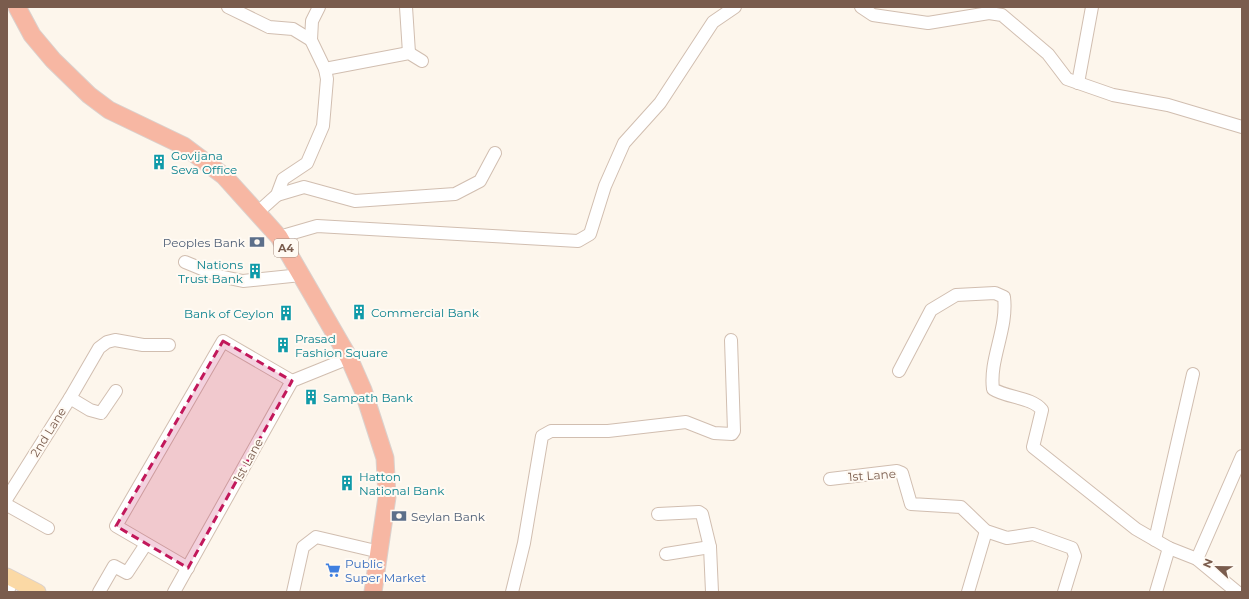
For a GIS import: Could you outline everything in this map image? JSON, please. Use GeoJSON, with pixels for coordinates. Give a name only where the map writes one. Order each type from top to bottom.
{"type":"FeatureCollection","features":[{"type":"Feature","properties":{"kind":"highway","name":"A4"},"geometry":{"type":"LineString","coordinates":[[18,7],[32,35],[53,60],[89,95],[109,110],[184,146],[224,176],[279,237],[349,358],[363,390],[385,458],[387,497],[373,592]]}},
{"type":"Feature","properties":{"kind":"main road"},"geometry":{"type":"LineString","coordinates":[[9,582],[38,592]]}},
{"type":"Feature","properties":{"kind":"street"},"geometry":{"type":"LineString","coordinates":[[228,7],[269,27],[293,29],[311,40]]}},
{"type":"Feature","properties":{"kind":"street"},"geometry":{"type":"LineString","coordinates":[[277,195],[283,179],[307,163],[323,126],[327,79],[325,69],[311,40],[312,21],[319,7]]}},
{"type":"Feature","properties":{"kind":"street"},"geometry":{"type":"LineString","coordinates":[[406,7],[409,53]]}},
{"type":"Feature","properties":{"kind":"street"},"geometry":{"type":"LineString","coordinates":[[279,237],[317,226],[578,241],[590,234],[605,186],[624,143],[660,103],[713,22],[735,7]]}},
{"type":"Feature","properties":{"kind":"street"},"geometry":{"type":"LineString","coordinates":[[861,7],[873,15],[928,23],[1002,11],[1048,54],[1066,79],[1113,95],[1168,105],[1242,127]]}},
{"type":"Feature","properties":{"kind":"street"},"geometry":{"type":"LineString","coordinates":[[1078,82],[1092,7]]}},
{"type":"Feature","properties":{"kind":"street"},"geometry":{"type":"LineString","coordinates":[[325,69],[409,53],[422,61]]}},
{"type":"Feature","properties":{"kind":"street"},"geometry":{"type":"LineString","coordinates":[[258,212],[277,195],[304,187],[355,201],[456,194],[480,181],[495,154]]}},
{"type":"Feature","properties":{"kind":"street"},"geometry":{"type":"LineString","coordinates":[[185,262],[219,276],[243,281],[301,275]]}},
{"type":"Feature","properties":{"kind":"street"},"geometry":{"type":"LineString","coordinates":[[899,371],[931,310],[956,295],[995,292],[1004,297],[1003,329],[992,379],[993,389],[1001,395],[1037,404],[1042,410],[1033,447],[1136,529],[1169,548],[1197,559],[1237,592]]}},
{"type":"Feature","properties":{"kind":"street"},"geometry":{"type":"LineString","coordinates":[[70,398],[99,348],[107,342],[115,340],[143,345],[169,345]]}},
{"type":"Feature","properties":{"kind":"street"},"geometry":{"type":"LineString","coordinates":[[512,592],[524,543],[542,436],[551,431],[608,431],[686,422],[714,433],[732,434],[734,432],[731,340]]}},
{"type":"Feature","properties":{"kind":"street"},"geometry":{"type":"LineString","coordinates":[[188,568],[116,526],[224,341],[292,381],[349,358]]}},
{"type":"Feature","properties":{"kind":"street"},"geometry":{"type":"LineString","coordinates":[[1155,540],[1193,374]]}},
{"type":"Feature","properties":{"kind":"street","name":"1st Lane"},"geometry":{"type":"LineString","coordinates":[[174,592],[292,381]]}},
{"type":"Feature","properties":{"kind":"street","name":"2nd Lane"},"geometry":{"type":"LineString","coordinates":[[7,498],[70,398],[90,410],[101,413],[116,391]]}},
{"type":"Feature","properties":{"kind":"street"},"geometry":{"type":"LineString","coordinates":[[1197,559],[1242,456]]}},
{"type":"Feature","properties":{"kind":"street","name":"1st Lane"},"geometry":{"type":"LineString","coordinates":[[830,479],[897,471],[902,473],[910,504],[961,507],[986,532],[1006,538],[1033,534],[1072,548],[1075,556],[1064,592]]}},
{"type":"Feature","properties":{"kind":"street"},"geometry":{"type":"LineString","coordinates":[[7,505],[48,528]]}},
{"type":"Feature","properties":{"kind":"street"},"geometry":{"type":"LineString","coordinates":[[658,514],[699,512],[702,514],[710,548],[712,592]]}},
{"type":"Feature","properties":{"kind":"street"},"geometry":{"type":"LineString","coordinates":[[968,592],[986,532]]}},
{"type":"Feature","properties":{"kind":"street"},"geometry":{"type":"LineString","coordinates":[[293,592],[303,547],[316,537],[380,552]]}},
{"type":"Feature","properties":{"kind":"street"},"geometry":{"type":"LineString","coordinates":[[100,592],[114,566],[127,573],[146,544]]}},
{"type":"Feature","properties":{"kind":"street"},"geometry":{"type":"LineString","coordinates":[[666,554],[710,548]]}},
{"type":"Feature","properties":{"kind":"street"},"geometry":{"type":"LineString","coordinates":[[1156,592],[1169,548]]}},
{"type":"Feature","properties":{"kind":"highlighted area"},"geometry":{"type":"Polygon","coordinates":[[[223,341],[292,381],[188,568],[116,526],[223,341]]]}},
{"type":"Feature","properties":{"kind":"place","name":"Govijana Seva Office"},"geometry":{"type":"Point","coordinates":[159,162]}},
{"type":"Feature","properties":{"kind":"place","name":"Peoples Bank"},"geometry":{"type":"Point","coordinates":[257,242]}},
{"type":"Feature","properties":{"kind":"place","name":"Nations Trust Bank"},"geometry":{"type":"Point","coordinates":[255,271]}},
{"type":"Feature","properties":{"kind":"place","name":"Commercial Bank"},"geometry":{"type":"Point","coordinates":[359,312]}},
{"type":"Feature","properties":{"kind":"place","name":"Bank of Ceylon"},"geometry":{"type":"Point","coordinates":[286,313]}},
{"type":"Feature","properties":{"kind":"place","name":"Prasad Fashion Square"},"geometry":{"type":"Point","coordinates":[283,345]}},
{"type":"Feature","properties":{"kind":"place","name":"Sampath Bank"},"geometry":{"type":"Point","coordinates":[311,397]}},
{"type":"Feature","properties":{"kind":"place","name":"Hatton National Bank"},"geometry":{"type":"Point","coordinates":[347,483]}},
{"type":"Feature","properties":{"kind":"place","name":"Seylan Bank"},"geometry":{"type":"Point","coordinates":[399,516]}},
{"type":"Feature","properties":{"kind":"place","name":"Public Super Market"},"geometry":{"type":"Point","coordinates":[333,570]}}]}
